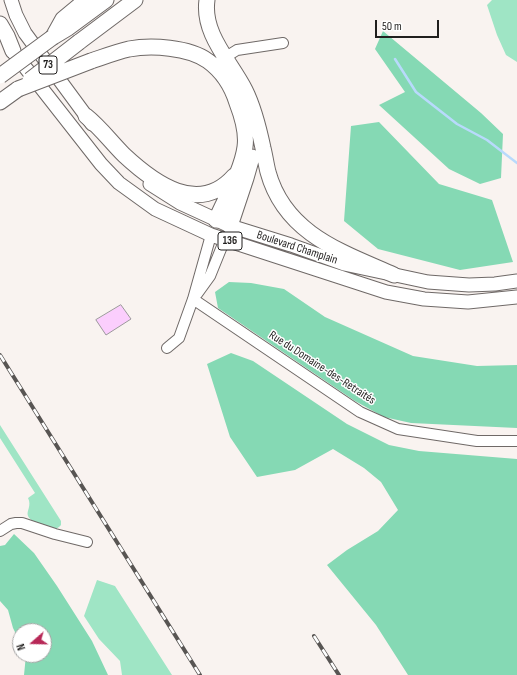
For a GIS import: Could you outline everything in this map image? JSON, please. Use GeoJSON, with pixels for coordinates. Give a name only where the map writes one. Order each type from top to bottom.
{"type":"FeatureCollection","features":[{"type":"Feature","properties":{"kind":"highway"},"geometry":{"type":"LineString","coordinates":[[65,24],[86,0]]}},
{"type":"Feature","properties":{"kind":"highway","name":"73"},"geometry":{"type":"LineString","coordinates":[[0,76],[53,37],[65,24],[106,0]]}},
{"type":"Feature","properties":{"kind":"highway","name":"73"},"geometry":{"type":"LineString","coordinates":[[0,102],[135,0]]}},
{"type":"Feature","properties":{"kind":"highway"},"geometry":{"type":"LineString","coordinates":[[207,0],[207,12],[224,77],[231,87],[240,109],[245,135],[243,157],[237,172],[224,229]]}},
{"type":"Feature","properties":{"kind":"highway"},"geometry":{"type":"LineString","coordinates":[[0,24],[13,51]]}},
{"type":"Feature","properties":{"kind":"highway"},"geometry":{"type":"LineString","coordinates":[[18,89],[91,61],[129,50],[148,47],[172,48],[207,60],[220,62],[241,82],[250,100],[268,172],[276,193],[289,214],[300,225],[337,250],[394,275]]}},
{"type":"Feature","properties":{"kind":"highway"},"geometry":{"type":"LineString","coordinates":[[224,229],[246,178],[254,150],[255,127],[253,112]]}},
{"type":"Feature","properties":{"kind":"highway"},"geometry":{"type":"LineString","coordinates":[[86,116],[97,125],[123,154],[140,169],[163,184],[180,192],[196,195],[213,192],[228,183],[237,172]]}},
{"type":"Feature","properties":{"kind":"main road","name":"Boulevard Champlain"},"geometry":{"type":"LineString","coordinates":[[11,0],[16,15],[25,33],[86,116],[123,162],[144,180],[224,229],[386,292],[424,299],[468,302],[517,297]]}},
{"type":"Feature","properties":{"kind":"main road","name":"136"},"geometry":{"type":"LineString","coordinates":[[0,34],[84,144],[119,183],[155,209],[211,234]]}},
{"type":"Feature","properties":{"kind":"main road","name":"Boulevard Champlain"},"geometry":{"type":"LineString","coordinates":[[224,229],[291,245],[344,264],[428,282],[469,285],[517,281]]}},
{"type":"Feature","properties":{"kind":"main road"},"geometry":{"type":"LineString","coordinates":[[211,234],[224,229]]}},
{"type":"Feature","properties":{"kind":"street"},"geometry":{"type":"LineString","coordinates":[[220,62],[237,50],[284,43]]}},
{"type":"Feature","properties":{"kind":"street"},"geometry":{"type":"LineString","coordinates":[[194,299],[210,276],[224,229]]}},
{"type":"Feature","properties":{"kind":"street"},"geometry":{"type":"LineString","coordinates":[[167,348],[179,338],[194,299],[211,234]]}},
{"type":"Feature","properties":{"kind":"street","name":"Rue du Domaine-des-Retraités"},"geometry":{"type":"LineString","coordinates":[[194,299],[360,412],[398,428],[478,441],[517,441]]}},
{"type":"Feature","properties":{"kind":"street"},"geometry":{"type":"LineString","coordinates":[[0,530],[11,524],[22,523],[86,542]]}},
{"type":"Feature","properties":{"kind":"green space"},"geometry":{"type":"Polygon","coordinates":[[[492,0],[517,0],[517,62],[506,55],[497,35],[487,5],[492,0]]]}},
{"type":"Feature","properties":{"kind":"green space"},"geometry":{"type":"Polygon","coordinates":[[[383,31],[481,113],[503,134],[501,178],[480,184],[449,169],[379,105],[405,92],[375,49],[383,31]]]}},
{"type":"Feature","properties":{"kind":"green space"},"geometry":{"type":"Polygon","coordinates":[[[379,122],[439,184],[492,200],[513,262],[460,270],[378,249],[344,221],[351,126],[379,122]]]}},
{"type":"Feature","properties":{"kind":"green space"},"geometry":{"type":"Polygon","coordinates":[[[229,282],[251,283],[284,289],[325,317],[413,356],[477,366],[517,365],[517,428],[411,423],[384,417],[355,401],[218,308],[215,292],[229,282]]]}},
{"type":"Feature","properties":{"kind":"green space"},"geometry":{"type":"Polygon","coordinates":[[[231,353],[253,361],[347,424],[389,445],[419,451],[517,459],[517,675],[408,675],[376,625],[327,565],[347,550],[378,531],[398,510],[381,482],[364,468],[333,449],[295,470],[257,477],[230,437],[207,364],[231,353]]]}},
{"type":"Feature","properties":{"kind":"green space"},"geometry":{"type":"Polygon","coordinates":[[[0,425],[61,521],[61,525],[56,529],[40,525],[32,521],[28,516],[28,498],[35,493],[0,438],[0,425]]]}},
{"type":"Feature","properties":{"kind":"green space"},"geometry":{"type":"Polygon","coordinates":[[[14,534],[34,553],[92,641],[108,675],[24,675],[25,663],[52,663],[52,623],[12,623],[12,624],[8,610],[0,601],[0,546],[5,545],[14,534]]]}},
{"type":"Feature","properties":{"kind":"green space"},"geometry":{"type":"Polygon","coordinates":[[[97,580],[115,586],[172,675],[122,675],[120,661],[99,639],[84,616],[97,580]]]}},
{"type":"Feature","properties":{"kind":"building"},"geometry":{"type":"Polygon","coordinates":[[[121,305],[131,319],[106,335],[96,320],[121,305]]]}},
{"type":"Feature","properties":{"kind":"waterway"},"geometry":{"type":"LineString","coordinates":[[395,59],[416,92],[457,124],[487,140],[517,163]]}},
{"type":"Feature","properties":{"kind":"railway"},"geometry":{"type":"LineString","coordinates":[[0,355],[200,675]]}},
{"type":"Feature","properties":{"kind":"railway"},"geometry":{"type":"LineString","coordinates":[[314,636],[339,675]]}}]}
